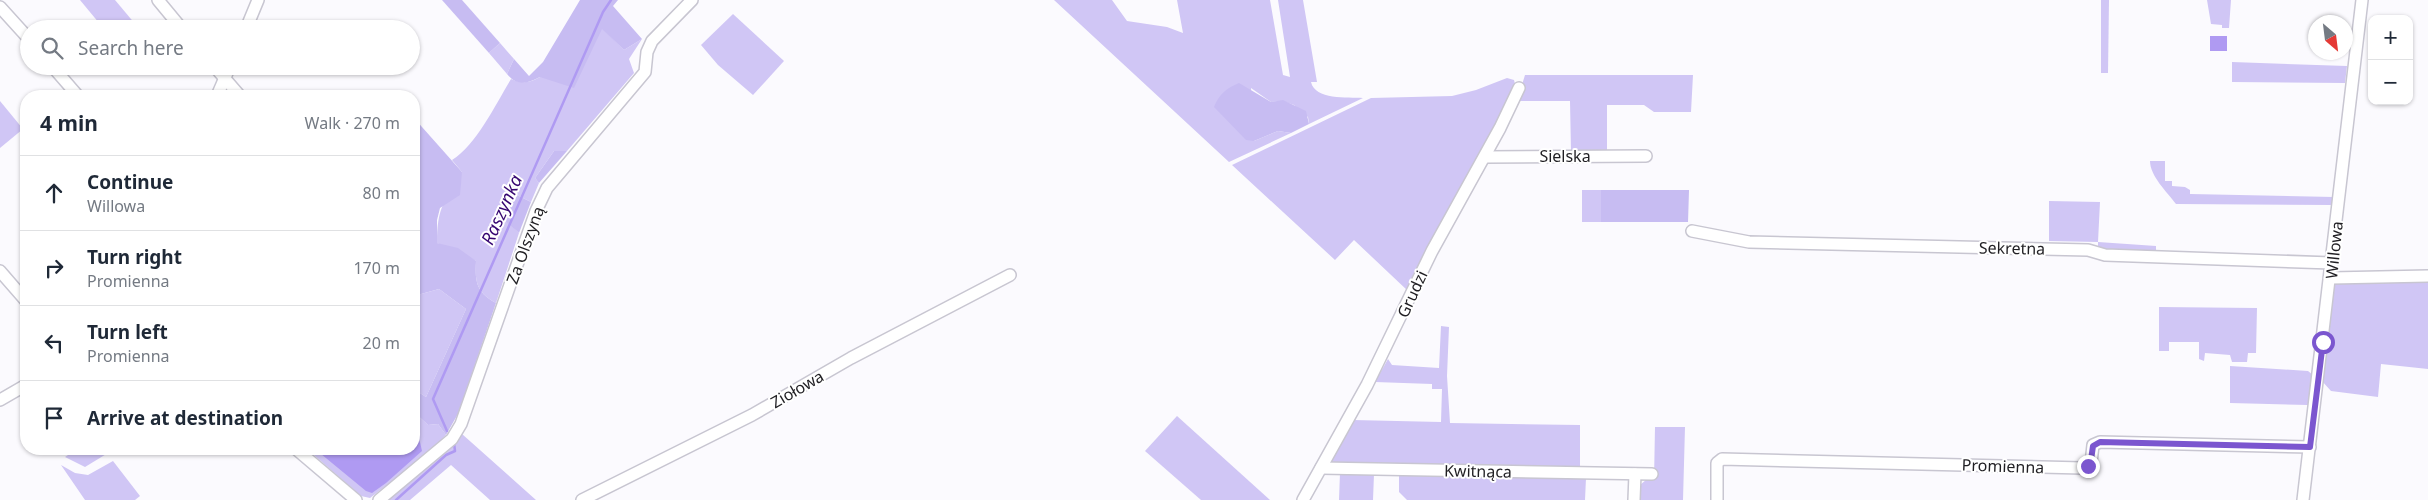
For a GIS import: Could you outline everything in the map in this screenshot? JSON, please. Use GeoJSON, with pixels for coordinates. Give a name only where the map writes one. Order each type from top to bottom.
{"type":"FeatureCollection","features":[{"type":"Feature","properties":{"kind":"street"},"geometry":{"type":"LineString","coordinates":[[158,0],[175,20]]}},
{"type":"Feature","properties":{"kind":"street"},"geometry":{"type":"LineString","coordinates":[[250,20],[258,0]]}},
{"type":"Feature","properties":{"kind":"street","name":"Za Olszyną"},"geometry":{"type":"LineString","coordinates":[[379,500],[452,438],[461,424],[536,211],[547,188],[645,72],[647,52],[652,41],[692,0]]}},
{"type":"Feature","properties":{"kind":"street","name":"Willowa"},"geometry":{"type":"LineString","coordinates":[[2303,500],[2331,278],[2362,0]]}},
{"type":"Feature","properties":{"kind":"street"},"geometry":{"type":"LineString","coordinates":[[1,11],[20,30]]}},
{"type":"Feature","properties":{"kind":"street"},"geometry":{"type":"LineString","coordinates":[[60,75],[73,90]]}},
{"type":"Feature","properties":{"kind":"street"},"geometry":{"type":"LineString","coordinates":[[222,75],[235,90]]}},
{"type":"Feature","properties":{"kind":"street"},"geometry":{"type":"LineString","coordinates":[[219,90],[226,75]]}},
{"type":"Feature","properties":{"kind":"street","name":"Grudzi"},"geometry":{"type":"LineString","coordinates":[[1303,500],[1368,385],[1432,251],[1484,157],[1519,88]]}},
{"type":"Feature","properties":{"kind":"street","name":"Sielska"},"geometry":{"type":"LineString","coordinates":[[1484,157],[1646,156]]}},
{"type":"Feature","properties":{"kind":"street","name":"Sekretna"},"geometry":{"type":"LineString","coordinates":[[1692,231],[1749,242],[2088,250],[2105,255],[2332,263]]}},
{"type":"Feature","properties":{"kind":"street"},"geometry":{"type":"LineString","coordinates":[[0,271],[20,294]]}},
{"type":"Feature","properties":{"kind":"street","name":"Ziołowa"},"geometry":{"type":"LineString","coordinates":[[582,500],[752,415],[851,358],[1010,275]]}},
{"type":"Feature","properties":{"kind":"street"},"geometry":{"type":"LineString","coordinates":[[2331,278],[2428,276]]}},
{"type":"Feature","properties":{"kind":"street"},"geometry":{"type":"LineString","coordinates":[[0,400],[20,388]]}},
{"type":"Feature","properties":{"kind":"street","name":"Promienna"},"geometry":{"type":"LineString","coordinates":[[1716,500],[1717,464],[1722,459],[2082,468],[2090,463],[2093,446],[2100,442],[2310,447]]}},
{"type":"Feature","properties":{"kind":"street"},"geometry":{"type":"LineString","coordinates":[[303,455],[356,500]]}},
{"type":"Feature","properties":{"kind":"street","name":"Kwitnąca"},"geometry":{"type":"LineString","coordinates":[[1321,468],[1652,474]]}},
{"type":"Feature","properties":{"kind":"street"},"geometry":{"type":"LineString","coordinates":[[1634,500],[1635,474]]}},
{"type":"Feature","properties":{"kind":"shaded area"},"geometry":{"type":"Polygon","coordinates":[[[80,0],[115,0],[132,20],[97,20],[80,0]]]}},
{"type":"Feature","properties":{"kind":"shaded area"},"geometry":{"type":"Polygon","coordinates":[[[442,0],[462,0],[500,43],[489,53],[442,0]]]}},
{"type":"Feature","properties":{"kind":"shaded area"},"geometry":{"type":"Polygon","coordinates":[[[580,0],[618,0],[613,6],[642,39],[624,50],[602,29],[574,88],[540,77],[522,83],[511,78],[507,74],[514,59],[529,76],[543,62],[580,0]]]}},
{"type":"Feature","properties":{"kind":"shaded area"},"geometry":{"type":"Polygon","coordinates":[[[1054,0],[1112,0],[1127,21],[1167,27],[1183,33],[1177,0],[1270,0],[1283,75],[1290,77],[1278,0],[1303,0],[1317,82],[1311,82],[1314,88],[1325,95],[1363,98],[1309,124],[1308,117],[1294,105],[1283,101],[1271,102],[1251,88],[1254,141],[1278,131],[1291,133],[1229,162],[1054,0]]]}},
{"type":"Feature","properties":{"kind":"shaded area"},"geometry":{"type":"Polygon","coordinates":[[[2101,0],[2109,0],[2108,73],[2101,73],[2101,0]]]}},
{"type":"Feature","properties":{"kind":"shaded area"},"geometry":{"type":"Polygon","coordinates":[[[2207,0],[2231,0],[2229,28],[2222,28],[2222,25],[2211,24],[2207,0]]]}},
{"type":"Feature","properties":{"kind":"shaded area"},"geometry":{"type":"Polygon","coordinates":[[[733,14],[784,61],[753,95],[718,65],[701,45],[733,14]]]}},
{"type":"Feature","properties":{"kind":"shaded area"},"geometry":{"type":"Polygon","coordinates":[[[602,28],[624,50],[642,39],[629,59],[634,73],[567,151],[554,151],[535,178],[539,183],[531,202],[517,195],[503,218],[519,233],[496,303],[484,295],[478,286],[476,261],[437,243],[440,213],[450,190],[462,172],[452,160],[470,144],[492,112],[511,79],[519,82],[533,81],[602,28]]]}},
{"type":"Feature","properties":{"kind":"shaded area"},"geometry":{"type":"Polygon","coordinates":[[[2210,36],[2227,36],[2227,51],[2210,51],[2210,36]]]}},
{"type":"Feature","properties":{"kind":"shaded area"},"geometry":{"type":"Polygon","coordinates":[[[500,43],[514,59],[507,74],[489,53],[500,43]]]}},
{"type":"Feature","properties":{"kind":"shaded area"},"geometry":{"type":"Polygon","coordinates":[[[2232,62],[2347,66],[2345,83],[2232,82],[2232,62]]]}},
{"type":"Feature","properties":{"kind":"shaded area"},"geometry":{"type":"Polygon","coordinates":[[[1525,75],[1693,75],[1691,112],[1654,112],[1644,105],[1607,105],[1607,153],[1571,152],[1570,101],[1517,101],[1525,75]]]}},
{"type":"Feature","properties":{"kind":"shaded area"},"geometry":{"type":"Polygon","coordinates":[[[1507,78],[1514,80],[1516,88],[1408,291],[1354,240],[1335,260],[1232,165],[1371,98],[1452,96],[1476,90],[1507,78]]]}},
{"type":"Feature","properties":{"kind":"shaded area"},"geometry":{"type":"Polygon","coordinates":[[[1239,83],[1271,102],[1283,100],[1306,111],[1309,124],[1291,133],[1278,131],[1254,141],[1246,140],[1214,107],[1218,98],[1224,92],[1239,83]]]}},
{"type":"Feature","properties":{"kind":"shaded area"},"geometry":{"type":"Polygon","coordinates":[[[0,101],[20,125],[20,131],[0,148],[0,101]]]}},
{"type":"Feature","properties":{"kind":"shaded area"},"geometry":{"type":"Polygon","coordinates":[[[420,125],[462,172],[460,195],[440,208],[437,220],[437,243],[458,248],[476,261],[478,286],[484,295],[496,303],[459,412],[446,435],[438,424],[428,425],[420,418],[420,393],[426,397],[466,309],[439,289],[420,294],[420,125]]]}},
{"type":"Feature","properties":{"kind":"shaded area"},"geometry":{"type":"Polygon","coordinates":[[[554,151],[567,151],[539,183],[535,178],[554,151]]]}},
{"type":"Feature","properties":{"kind":"shaded area"},"geometry":{"type":"Polygon","coordinates":[[[2150,161],[2165,161],[2165,181],[2172,181],[2172,186],[2185,187],[2190,190],[2190,194],[2334,197],[2332,205],[2176,204],[2156,178],[2150,161]]]}},
{"type":"Feature","properties":{"kind":"shaded area"},"geometry":{"type":"Polygon","coordinates":[[[1582,190],[1601,190],[1601,222],[1582,222],[1582,190]]]}},
{"type":"Feature","properties":{"kind":"shaded area"},"geometry":{"type":"Polygon","coordinates":[[[1601,190],[1689,190],[1688,222],[1601,222],[1601,190]]]}},
{"type":"Feature","properties":{"kind":"shaded area"},"geometry":{"type":"Polygon","coordinates":[[[517,195],[531,202],[519,233],[503,219],[517,195]]]}},
{"type":"Feature","properties":{"kind":"shaded area"},"geometry":{"type":"Polygon","coordinates":[[[2049,201],[2100,202],[2098,242],[2049,241],[2049,201]]]}},
{"type":"Feature","properties":{"kind":"shaded area"},"geometry":{"type":"Polygon","coordinates":[[[2098,242],[2156,246],[2156,252],[2098,250],[2098,242]]]}},
{"type":"Feature","properties":{"kind":"shaded area"},"geometry":{"type":"Polygon","coordinates":[[[2428,281],[2428,369],[2381,364],[2378,397],[2331,391],[2322,381],[2333,285],[2341,282],[2428,281]]]}},
{"type":"Feature","properties":{"kind":"shaded area"},"geometry":{"type":"Polygon","coordinates":[[[439,289],[466,309],[426,397],[420,393],[420,294],[439,289]]]}},
{"type":"Feature","properties":{"kind":"shaded area"},"geometry":{"type":"Polygon","coordinates":[[[2159,307],[2257,308],[2256,353],[2248,353],[2247,362],[2232,362],[2230,355],[2205,353],[2204,361],[2199,359],[2199,342],[2169,342],[2169,351],[2159,351],[2159,307]]]}},
{"type":"Feature","properties":{"kind":"shaded area"},"geometry":{"type":"Polygon","coordinates":[[[1441,326],[1449,327],[1447,376],[1450,423],[1580,425],[1580,468],[1330,463],[1353,420],[1441,422],[1442,389],[1432,389],[1432,384],[1375,382],[1388,359],[1392,365],[1439,368],[1441,326]]]}},
{"type":"Feature","properties":{"kind":"shaded area"},"geometry":{"type":"Polygon","coordinates":[[[2230,366],[2308,371],[2313,375],[2308,405],[2230,403],[2230,366]]]}},
{"type":"Feature","properties":{"kind":"shaded area"},"geometry":{"type":"Polygon","coordinates":[[[1177,416],[1270,500],[1201,500],[1145,451],[1177,416]]]}},
{"type":"Feature","properties":{"kind":"shaded area"},"geometry":{"type":"Polygon","coordinates":[[[420,418],[428,425],[438,424],[446,435],[422,458],[370,498],[361,496],[314,455],[420,455],[420,418]]]}},
{"type":"Feature","properties":{"kind":"shaded area"},"geometry":{"type":"Polygon","coordinates":[[[1655,427],[1685,427],[1683,500],[1640,500],[1640,485],[1646,480],[1654,480],[1655,427]]]}},
{"type":"Feature","properties":{"kind":"shaded area"},"geometry":{"type":"Polygon","coordinates":[[[462,434],[536,500],[490,500],[451,465],[410,500],[384,500],[462,434]]]}},
{"type":"Feature","properties":{"kind":"shaded area"},"geometry":{"type":"Polygon","coordinates":[[[68,455],[105,455],[85,467],[65,457],[68,455]]]}},
{"type":"Feature","properties":{"kind":"shaded area"},"geometry":{"type":"Polygon","coordinates":[[[322,455],[418,455],[372,493],[366,491],[322,455]]]}},
{"type":"Feature","properties":{"kind":"shaded area"},"geometry":{"type":"Polygon","coordinates":[[[113,461],[140,496],[135,500],[85,500],[61,465],[75,473],[88,475],[113,461]]]}},
{"type":"Feature","properties":{"kind":"shaded area"},"geometry":{"type":"Polygon","coordinates":[[[1340,473],[1374,474],[1373,500],[1339,500],[1340,473]]]}},
{"type":"Feature","properties":{"kind":"shaded area"},"geometry":{"type":"Polygon","coordinates":[[[1399,474],[1586,478],[1585,500],[1407,500],[1399,492],[1399,474]]]}},
{"type":"Feature","properties":{"kind":"waterway","name":"Raszynka"},"geometry":{"type":"LineString","coordinates":[[447,431],[433,399],[603,12],[611,0]]}},
{"type":"Feature","properties":{"kind":"waterway","name":"Raszynka"},"geometry":{"type":"LineString","coordinates":[[396,500],[446,455],[455,451],[454,443]]}},
{"type":"Feature","properties":{"kind":"route"},"geometry":{"type":"LineString","coordinates":[[2088,466],[2093,446],[2100,442],[2310,447],[2323,342]]}}]}
